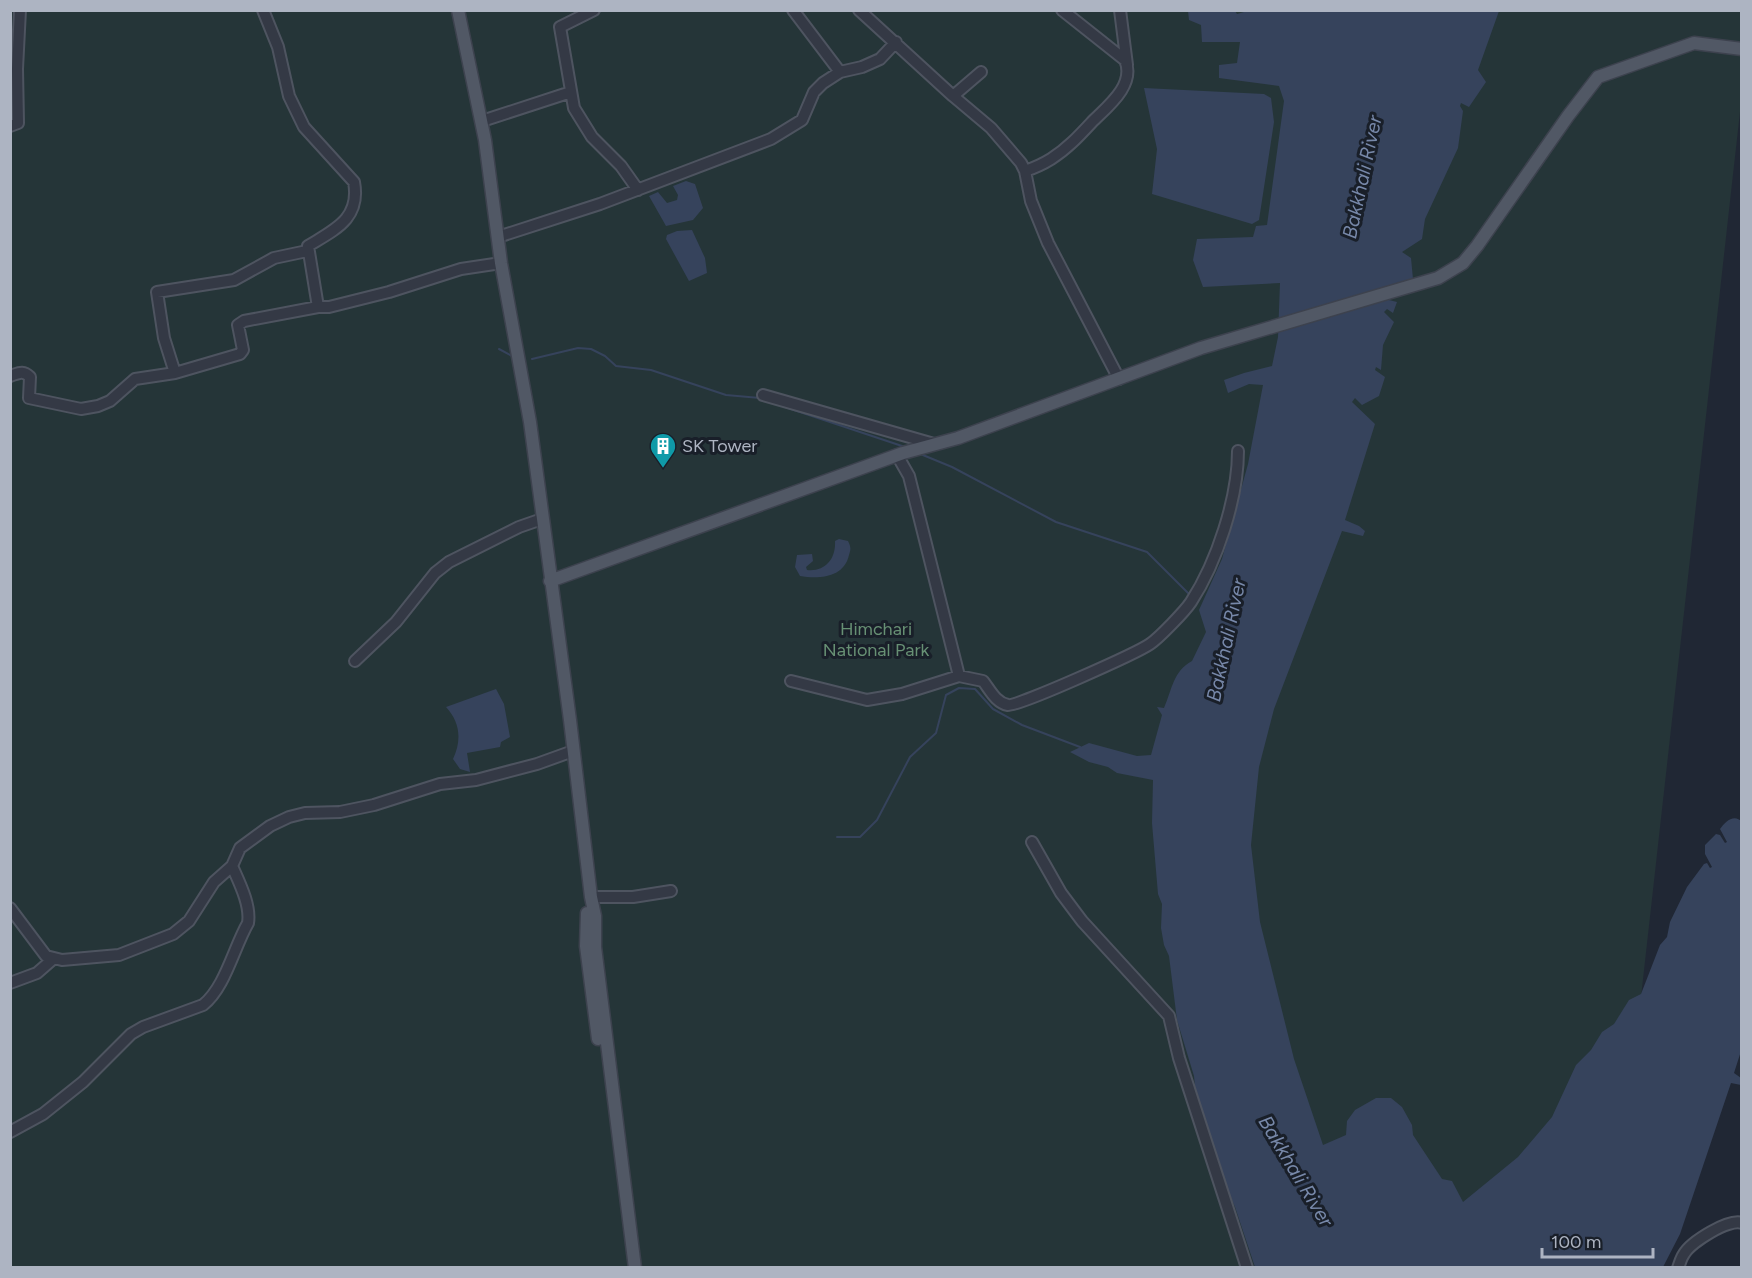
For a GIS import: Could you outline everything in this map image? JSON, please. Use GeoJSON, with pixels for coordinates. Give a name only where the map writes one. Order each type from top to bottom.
{"type":"FeatureCollection","features":[{"type":"Feature","properties":{"kind":"main road"},"geometry":{"type":"LineString","coordinates":[[458,10],[482,121],[501,263],[530,422],[595,916],[595,947],[635,1268]]}},
{"type":"Feature","properties":{"kind":"main road"},"geometry":{"type":"LineString","coordinates":[[550,581],[900,454],[958,438],[1201,348],[1438,278],[1463,263],[1470,255],[1598,77],[1694,43],[1742,49]]}},
{"type":"Feature","properties":{"kind":"main road"},"geometry":{"type":"LineString","coordinates":[[591,897],[587,914],[586,946],[628,1268]]}},
{"type":"Feature","properties":{"kind":"street"},"geometry":{"type":"LineString","coordinates":[[10,126],[18,123],[17,69],[20,10]]}},
{"type":"Feature","properties":{"kind":"street"},"geometry":{"type":"LineString","coordinates":[[263,10],[278,47],[289,96],[304,127],[354,182],[356,194],[350,215],[343,224],[308,246],[318,307]]}},
{"type":"Feature","properties":{"kind":"street"},"geometry":{"type":"LineString","coordinates":[[594,10],[560,27],[574,108],[592,138],[621,166],[638,190]]}},
{"type":"Feature","properties":{"kind":"street"},"geometry":{"type":"LineString","coordinates":[[793,10],[840,72]]}},
{"type":"Feature","properties":{"kind":"street"},"geometry":{"type":"LineString","coordinates":[[859,10],[991,128],[1021,163],[1048,243],[1119,379]]}},
{"type":"Feature","properties":{"kind":"street"},"geometry":{"type":"LineString","coordinates":[[1062,10],[1086,31],[1120,55],[1127,65]]}},
{"type":"Feature","properties":{"kind":"street"},"geometry":{"type":"LineString","coordinates":[[1025,171],[1048,161],[1077,140],[1123,88],[1127,76],[1127,65],[1120,10]]}},
{"type":"Feature","properties":{"kind":"street"},"geometry":{"type":"LineString","coordinates":[[498,237],[600,204],[749,149],[802,120],[814,92],[823,83],[840,72],[880,59],[896,42]]}},
{"type":"Feature","properties":{"kind":"street"},"geometry":{"type":"LineString","coordinates":[[953,96],[981,72]]}},
{"type":"Feature","properties":{"kind":"street"},"geometry":{"type":"LineString","coordinates":[[482,121],[571,92]]}},
{"type":"Feature","properties":{"kind":"street"},"geometry":{"type":"LineString","coordinates":[[175,373],[164,338],[157,292],[234,280],[274,258],[308,251]]}},
{"type":"Feature","properties":{"kind":"street"},"geometry":{"type":"LineString","coordinates":[[10,376],[21,372],[30,377],[29,398],[81,409],[104,404],[135,379],[175,373],[240,354],[243,350],[238,325],[244,321],[318,307],[329,308],[461,269],[501,263]]}},
{"type":"Feature","properties":{"kind":"street"},"geometry":{"type":"LineString","coordinates":[[763,395],[934,444]]}},
{"type":"Feature","properties":{"kind":"street"},"geometry":{"type":"LineString","coordinates":[[791,681],[867,700],[902,694],[959,676],[983,681],[999,702],[1011,706],[1150,644],[1190,603],[1216,556],[1234,491],[1238,470],[1238,451]]}},
{"type":"Feature","properties":{"kind":"street"},"geometry":{"type":"LineString","coordinates":[[900,454],[909,476],[959,676]]}},
{"type":"Feature","properties":{"kind":"street"},"geometry":{"type":"LineString","coordinates":[[355,661],[396,622],[435,573],[449,562],[519,527],[542,519]]}},
{"type":"Feature","properties":{"kind":"street"},"geometry":{"type":"LineString","coordinates":[[10,908],[46,957],[84,959],[119,955],[173,934],[189,921],[214,882],[232,866],[240,848],[270,826],[289,817],[305,813],[340,812],[363,807],[440,784],[476,780],[537,764],[573,751]]}},
{"type":"Feature","properties":{"kind":"street"},"geometry":{"type":"LineString","coordinates":[[1032,842],[1061,893],[1082,921],[1169,1016],[1179,1058],[1248,1268]]}},
{"type":"Feature","properties":{"kind":"street"},"geometry":{"type":"LineString","coordinates":[[10,1132],[43,1114],[83,1082],[131,1034],[203,1005],[210,1000],[249,917],[232,866]]}},
{"type":"Feature","properties":{"kind":"street"},"geometry":{"type":"LineString","coordinates":[[591,897],[633,897],[671,891]]}},
{"type":"Feature","properties":{"kind":"street"},"geometry":{"type":"LineString","coordinates":[[10,983],[37,973],[53,959]]}},
{"type":"Feature","properties":{"kind":"street"},"geometry":{"type":"LineString","coordinates":[[1678,1268],[1684,1252],[1696,1242],[1723,1225],[1737,1221],[1742,1223]]}},
{"type":"Feature","properties":{"kind":"green space","name":"Himchari National Park"},"geometry":{"type":"Polygon","coordinates":[[[10,11],[1741,11],[1741,103],[1637,1033],[1502,1267],[11,1267],[10,11]]]}},
{"type":"Feature","properties":{"kind":"water","name":"Bakkhali River"},"geometry":{"type":"Polygon","coordinates":[[[1251,10],[1499,11],[1478,70],[1486,82],[1469,107],[1461,103],[1463,111],[1458,148],[1425,219],[1422,239],[1402,252],[1411,258],[1413,279],[1410,289],[1393,287],[1389,300],[1397,302],[1393,313],[1387,309],[1384,312],[1394,322],[1383,345],[1381,370],[1376,367],[1375,370],[1385,377],[1379,396],[1362,405],[1355,398],[1352,402],[1375,424],[1345,520],[1365,531],[1363,536],[1342,531],[1274,709],[1259,767],[1251,845],[1260,922],[1294,1059],[1323,1145],[1346,1135],[1347,1121],[1355,1110],[1376,1098],[1391,1098],[1402,1107],[1412,1125],[1413,1135],[1442,1179],[1452,1181],[1463,1202],[1518,1157],[1552,1117],[1576,1065],[1591,1050],[1602,1032],[1614,1024],[1629,1000],[1641,994],[1660,945],[1667,937],[1670,922],[1687,887],[1704,864],[1707,863],[1710,868],[1712,867],[1705,854],[1705,845],[1716,834],[1720,835],[1725,843],[1727,842],[1720,829],[1730,819],[1739,819],[1742,822],[1742,1048],[1734,1073],[1741,1078],[1741,1085],[1731,1083],[1680,1234],[1663,1267],[1255,1267],[1235,1207],[1216,1164],[1196,1098],[1194,1076],[1177,1020],[1169,956],[1161,928],[1162,904],[1158,894],[1152,823],[1153,780],[1117,773],[1108,767],[1089,762],[1070,752],[1089,743],[1137,756],[1151,755],[1162,715],[1157,707],[1164,708],[1177,676],[1192,661],[1206,632],[1199,610],[1222,559],[1248,464],[1263,385],[1249,384],[1228,393],[1224,380],[1272,366],[1278,337],[1280,283],[1203,287],[1193,260],[1197,239],[1253,237],[1256,226],[1267,225],[1284,101],[1279,86],[1219,78],[1219,65],[1237,63],[1240,42],[1202,42],[1201,25],[1189,20],[1188,11],[1235,11],[1237,14],[1251,10]]]}},
{"type":"Feature","properties":{"kind":"water"},"geometry":{"type":"Polygon","coordinates":[[[1144,88],[1264,94],[1271,98],[1274,122],[1259,220],[1252,224],[1152,194],[1157,149],[1144,88]]]}},
{"type":"Feature","properties":{"kind":"water"},"geometry":{"type":"Polygon","coordinates":[[[686,181],[695,184],[703,208],[693,220],[666,226],[649,196],[658,192],[667,203],[677,200],[678,195],[673,186],[686,181]]]}},
{"type":"Feature","properties":{"kind":"water"},"geometry":{"type":"Polygon","coordinates":[[[692,230],[705,258],[707,273],[689,281],[666,239],[667,235],[677,231],[692,230]]]}},
{"type":"Feature","properties":{"kind":"water"},"geometry":{"type":"Polygon","coordinates":[[[839,539],[848,541],[850,548],[846,563],[842,568],[836,573],[823,577],[800,576],[795,567],[797,555],[812,554],[813,561],[806,567],[807,570],[819,569],[831,559],[835,541],[839,539]]]}},
{"type":"Feature","properties":{"kind":"water"},"geometry":{"type":"Polygon","coordinates":[[[496,689],[504,704],[510,737],[501,742],[500,747],[467,753],[470,772],[460,769],[453,759],[458,745],[457,725],[446,707],[496,689]]]}},
{"type":"Feature","properties":{"kind":"waterway"},"geometry":{"type":"LineString","coordinates":[[532,359],[578,348],[591,349],[605,356],[616,366],[651,370],[726,395],[760,398]]}},
{"type":"Feature","properties":{"kind":"waterway"},"geometry":{"type":"LineString","coordinates":[[499,349],[512,356]]}},
{"type":"Feature","properties":{"kind":"waterway"},"geometry":{"type":"LineString","coordinates":[[785,407],[905,447]]}},
{"type":"Feature","properties":{"kind":"waterway"},"geometry":{"type":"LineString","coordinates":[[918,453],[952,467],[1056,522],[1147,552],[1191,596]]}},
{"type":"Feature","properties":{"kind":"waterway"},"geometry":{"type":"LineString","coordinates":[[837,837],[860,837],[877,820],[910,757],[936,733],[946,695],[959,688],[975,689],[993,709],[1022,725],[1080,747]]}},
{"type":"Feature","properties":{"kind":"place","name":"SK Tower"},"geometry":{"type":"Point","coordinates":[663,469]}}]}
